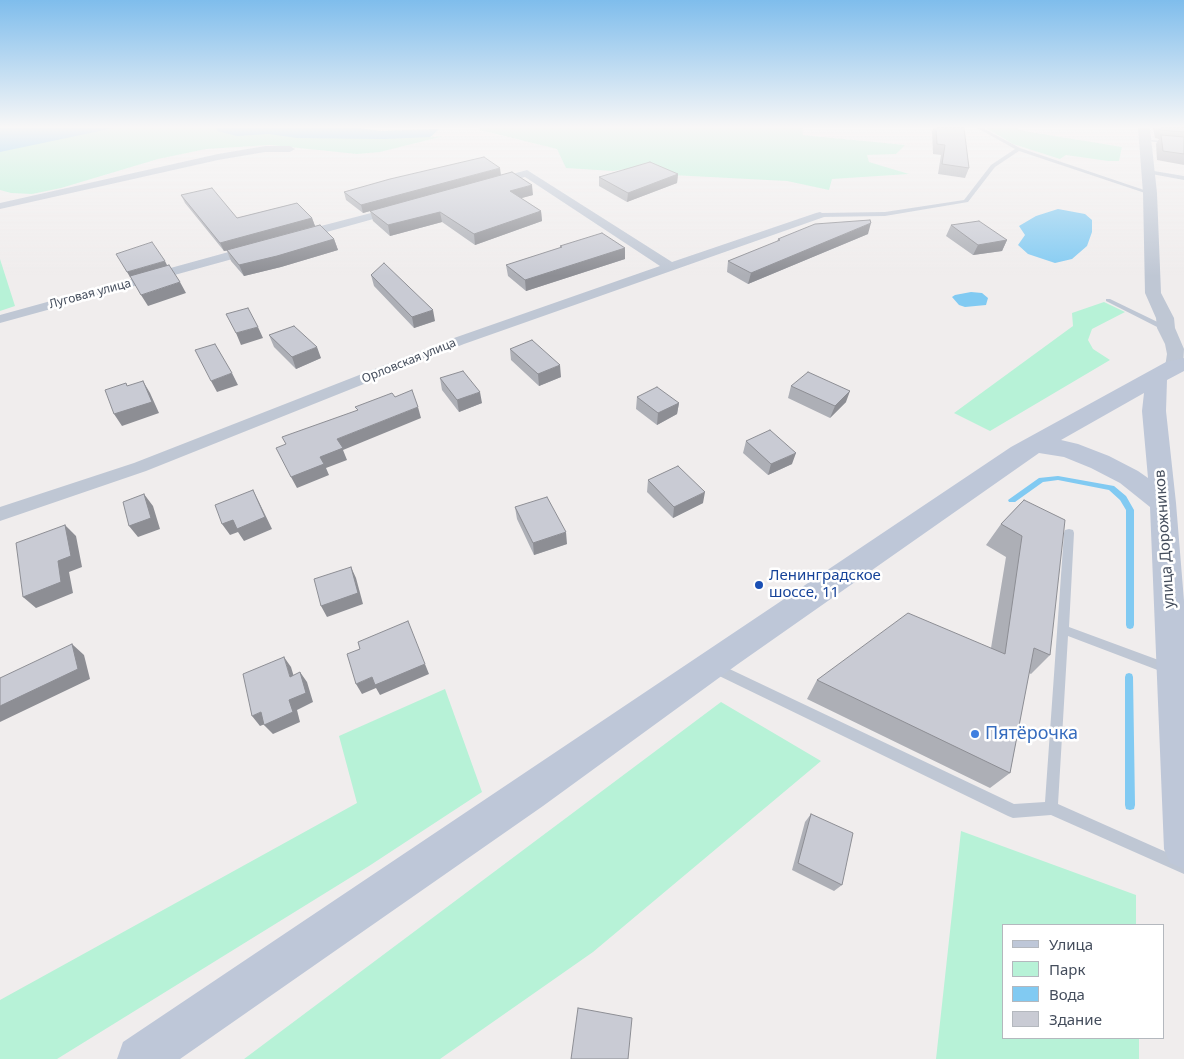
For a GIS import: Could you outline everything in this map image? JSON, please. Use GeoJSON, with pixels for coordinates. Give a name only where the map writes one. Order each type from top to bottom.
{"type":"FeatureCollection","features":[{"type":"Feature","properties":{"kind":"main road"},"geometry":{"type":"LineString","coordinates":[[140,1059],[530,793],[710,666],[1034,444],[1171,370]]}},
{"type":"Feature","properties":{"kind":"main road","name":"улица Дорожников"},"geometry":{"type":"LineString","coordinates":[[1171,370],[1154,412],[1163,503],[1184,849]]}},
{"type":"Feature","properties":{"kind":"main road"},"geometry":{"type":"LineString","coordinates":[[1034,444],[1069,450],[1100,462],[1130,477],[1163,503]]}},
{"type":"Feature","properties":{"kind":"street"},"geometry":{"type":"LineString","coordinates":[[0,206],[127,177]]}},
{"type":"Feature","properties":{"kind":"street"},"geometry":{"type":"LineString","coordinates":[[479,186],[511,177]]}},
{"type":"Feature","properties":{"kind":"street"},"geometry":{"type":"LineString","coordinates":[[534,177],[670,267]]}},
{"type":"Feature","properties":{"kind":"street"},"geometry":{"type":"LineString","coordinates":[[1149,177],[1153,293],[1176,354],[1171,370]]}},
{"type":"Feature","properties":{"kind":"street"},"geometry":{"type":"LineString","coordinates":[[288,239],[412,205]]}},
{"type":"Feature","properties":{"kind":"street","name":"Орловская улица"},"geometry":{"type":"LineString","coordinates":[[0,514],[140,467],[459,342],[820,215]]}},
{"type":"Feature","properties":{"kind":"street","name":"Луговая улица"},"geometry":{"type":"LineString","coordinates":[[0,319],[268,245]]}},
{"type":"Feature","properties":{"kind":"street"},"geometry":{"type":"LineString","coordinates":[[1165,323],[1184,336]]}},
{"type":"Feature","properties":{"kind":"lane"},"geometry":{"type":"LineString","coordinates":[[820,215],[885,214],[966,201],[984,177]]}},
{"type":"Feature","properties":{"kind":"lane"},"geometry":{"type":"LineString","coordinates":[[1103,177],[1150,193]]}},
{"type":"Feature","properties":{"kind":"lane"},"geometry":{"type":"LineString","coordinates":[[1108,300],[1165,323]]}},
{"type":"Feature","properties":{"kind":"lane"},"geometry":{"type":"LineString","coordinates":[[1051,808],[1069,533]]}},
{"type":"Feature","properties":{"kind":"lane"},"geometry":{"type":"LineString","coordinates":[[1062,629],[1174,671]]}},
{"type":"Feature","properties":{"kind":"lane"},"geometry":{"type":"LineString","coordinates":[[710,666],[1013,811],[1051,808],[1184,867]]}},
{"type":"Feature","properties":{"kind":"green space"},"geometry":{"type":"Polygon","coordinates":[[[0,177],[96,177],[32,194],[11,193],[0,190],[0,177]]]}},
{"type":"Feature","properties":{"kind":"green space"},"geometry":{"type":"Polygon","coordinates":[[[718,177],[856,177],[832,179],[829,190],[787,181],[718,177]]]}},
{"type":"Feature","properties":{"kind":"green space"},"geometry":{"type":"Polygon","coordinates":[[[0,259],[15,306],[0,311],[0,259]]]}},
{"type":"Feature","properties":{"kind":"green space"},"geometry":{"type":"Polygon","coordinates":[[[1104,302],[1125,312],[1092,329],[1088,340],[1093,349],[1110,360],[990,431],[954,413],[1073,326],[1072,313],[1104,302]]]}},
{"type":"Feature","properties":{"kind":"green space"},"geometry":{"type":"Polygon","coordinates":[[[445,689],[482,792],[369,866],[57,1059],[0,1059],[0,1000],[357,803],[339,736],[445,689]]]}},
{"type":"Feature","properties":{"kind":"green space"},"geometry":{"type":"Polygon","coordinates":[[[721,702],[821,761],[593,952],[440,1059],[244,1059],[721,702]]]}},
{"type":"Feature","properties":{"kind":"green space"},"geometry":{"type":"Polygon","coordinates":[[[961,831],[1136,895],[1136,924],[1002,924],[1002,1039],[1139,1039],[1139,1059],[936,1059],[961,831]]]}},
{"type":"Feature","properties":{"kind":"water"},"geometry":{"type":"Polygon","coordinates":[[[1058,209],[1085,214],[1092,220],[1092,232],[1087,246],[1072,259],[1055,263],[1028,254],[1018,245],[1025,235],[1019,226],[1036,216],[1058,209]]]}},
{"type":"Feature","properties":{"kind":"water"},"geometry":{"type":"Polygon","coordinates":[[[971,292],[982,293],[988,298],[986,305],[965,307],[959,305],[952,297],[971,292]]]}},
{"type":"Feature","properties":{"kind":"building"},"geometry":{"type":"Polygon","coordinates":[[[465,177],[361,205],[344,192],[390,179],[465,177]]]}},
{"type":"Feature","properties":{"kind":"building"},"geometry":{"type":"Polygon","coordinates":[[[492,177],[520,177],[532,185],[510,191],[541,211],[474,234],[440,212],[388,225],[370,211],[492,177]]]}},
{"type":"Feature","properties":{"kind":"building"},"geometry":{"type":"Polygon","coordinates":[[[600,177],[669,177],[628,193],[600,177]]]}},
{"type":"Feature","properties":{"kind":"building"},"geometry":{"type":"Polygon","coordinates":[[[212,188],[237,218],[297,203],[312,218],[220,243],[181,195],[212,188]]]}},
{"type":"Feature","properties":{"kind":"building"},"geometry":{"type":"Polygon","coordinates":[[[870,220],[871,223],[751,273],[728,261],[815,224],[870,220]]]}},
{"type":"Feature","properties":{"kind":"building"},"geometry":{"type":"Polygon","coordinates":[[[979,221],[1007,240],[978,245],[951,225],[979,221]]]}},
{"type":"Feature","properties":{"kind":"building"},"geometry":{"type":"Polygon","coordinates":[[[320,225],[334,239],[239,265],[227,250],[320,225]]]}},
{"type":"Feature","properties":{"kind":"building"},"geometry":{"type":"Polygon","coordinates":[[[602,233],[625,248],[525,280],[506,265],[562,247],[560,246],[602,233]]]}},
{"type":"Feature","properties":{"kind":"building"},"geometry":{"type":"Polygon","coordinates":[[[152,242],[165,261],[127,272],[116,254],[152,242]]]}},
{"type":"Feature","properties":{"kind":"building"},"geometry":{"type":"Polygon","coordinates":[[[384,263],[433,310],[412,317],[371,275],[384,263]]]}},
{"type":"Feature","properties":{"kind":"building"},"geometry":{"type":"Polygon","coordinates":[[[169,265],[180,282],[141,295],[130,276],[169,265]]]}},
{"type":"Feature","properties":{"kind":"building"},"geometry":{"type":"Polygon","coordinates":[[[248,308],[258,327],[236,333],[226,314],[248,308]]]}},
{"type":"Feature","properties":{"kind":"building"},"geometry":{"type":"Polygon","coordinates":[[[294,326],[317,347],[292,357],[269,335],[294,326]]]}},
{"type":"Feature","properties":{"kind":"building"},"geometry":{"type":"Polygon","coordinates":[[[532,340],[560,365],[538,374],[510,349],[532,340]]]}},
{"type":"Feature","properties":{"kind":"building"},"geometry":{"type":"Polygon","coordinates":[[[215,344],[232,373],[211,381],[195,350],[215,344]]]}},
{"type":"Feature","properties":{"kind":"building"},"geometry":{"type":"Polygon","coordinates":[[[463,371],[480,392],[457,400],[440,378],[463,371]]]}},
{"type":"Feature","properties":{"kind":"building"},"geometry":{"type":"Polygon","coordinates":[[[808,372],[850,391],[835,406],[791,386],[808,372]]]}},
{"type":"Feature","properties":{"kind":"building"},"geometry":{"type":"Polygon","coordinates":[[[143,381],[152,402],[114,414],[105,390],[126,383],[127,386],[143,381]]]}},
{"type":"Feature","properties":{"kind":"building"},"geometry":{"type":"Polygon","coordinates":[[[657,387],[679,403],[658,413],[637,397],[657,387]]]}},
{"type":"Feature","properties":{"kind":"building"},"geometry":{"type":"Polygon","coordinates":[[[412,390],[418,407],[337,439],[343,448],[320,457],[324,464],[291,477],[276,448],[286,444],[282,437],[358,410],[355,407],[392,393],[395,397],[412,390]]]}},
{"type":"Feature","properties":{"kind":"building"},"geometry":{"type":"Polygon","coordinates":[[[770,430],[796,453],[771,464],[746,441],[770,430]]]}},
{"type":"Feature","properties":{"kind":"building"},"geometry":{"type":"Polygon","coordinates":[[[678,466],[705,492],[674,507],[648,480],[678,466]]]}},
{"type":"Feature","properties":{"kind":"building"},"geometry":{"type":"Polygon","coordinates":[[[253,490],[265,517],[237,529],[233,520],[222,524],[215,505],[253,490]]]}},
{"type":"Feature","properties":{"kind":"building"},"geometry":{"type":"Polygon","coordinates":[[[144,494],[151,518],[129,526],[123,502],[144,494]]]}},
{"type":"Feature","properties":{"kind":"building"},"geometry":{"type":"Polygon","coordinates":[[[547,497],[566,532],[533,543],[515,507],[547,497]]]}},
{"type":"Feature","properties":{"kind":"building"},"geometry":{"type":"Polygon","coordinates":[[[1024,500],[1065,520],[1050,655],[1034,648],[1010,773],[817,680],[908,613],[1005,654],[1022,536],[1001,524],[1024,500]]]}},
{"type":"Feature","properties":{"kind":"building"},"geometry":{"type":"Polygon","coordinates":[[[65,525],[71,556],[58,561],[61,582],[23,597],[16,543],[65,525]]]}},
{"type":"Feature","properties":{"kind":"building"},"geometry":{"type":"Polygon","coordinates":[[[351,567],[358,593],[321,606],[314,579],[351,567]]]}},
{"type":"Feature","properties":{"kind":"building"},"geometry":{"type":"Polygon","coordinates":[[[408,621],[425,664],[375,685],[372,677],[356,684],[347,654],[360,649],[358,642],[408,621]]]}},
{"type":"Feature","properties":{"kind":"building"},"geometry":{"type":"Polygon","coordinates":[[[72,644],[78,669],[0,706],[0,678],[72,644]]]}},
{"type":"Feature","properties":{"kind":"building"},"geometry":{"type":"Polygon","coordinates":[[[284,657],[290,677],[300,672],[306,693],[289,700],[293,712],[264,725],[261,712],[252,716],[243,674],[284,657]]]}},
{"type":"Feature","properties":{"kind":"building"},"geometry":{"type":"Polygon","coordinates":[[[811,814],[853,833],[842,885],[798,863],[811,814]]]}},
{"type":"Feature","properties":{"kind":"building"},"geometry":{"type":"Polygon","coordinates":[[[578,1008],[632,1018],[628,1059],[571,1059],[578,1008]]]}},
{"type":"Feature","properties":{"kind":"waterway"},"geometry":{"type":"LineString","coordinates":[[1012,500],[1041,480],[1058,478],[1111,488],[1123,498],[1130,510],[1130,625]]}},
{"type":"Feature","properties":{"kind":"waterway"},"geometry":{"type":"LineString","coordinates":[[1129,677],[1130,805]]}},
{"type":"Feature","properties":{"kind":"place","name":"Ленинградское шоссе, 11"},"geometry":{"type":"Point","coordinates":[759,585]}},
{"type":"Feature","properties":{"kind":"place","name":"Пятёрочка"},"geometry":{"type":"Point","coordinates":[975,734]}}]}
